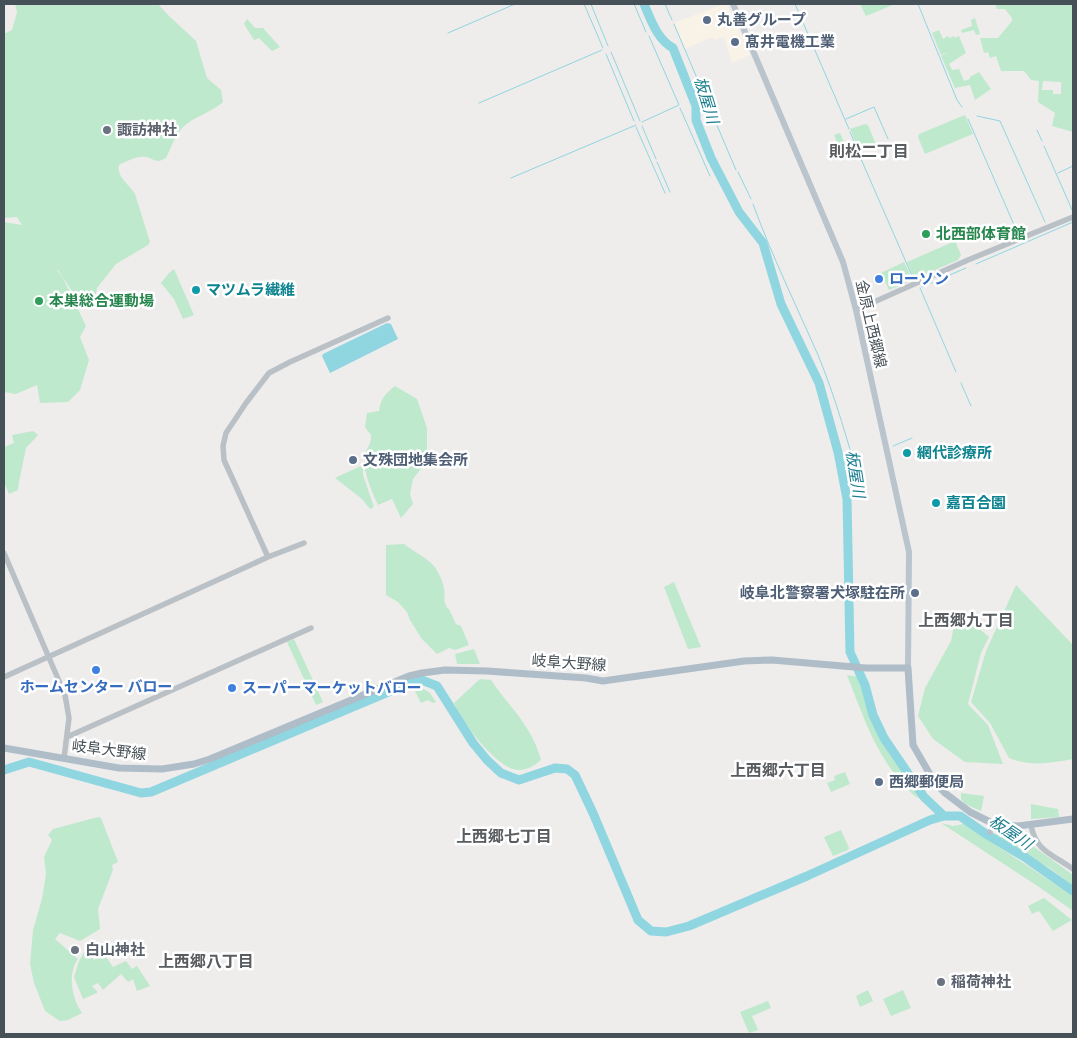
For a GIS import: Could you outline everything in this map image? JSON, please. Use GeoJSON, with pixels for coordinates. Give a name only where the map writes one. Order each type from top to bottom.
{"type":"FeatureCollection","features":[{"type":"Feature","properties":{"kind":"main road","name":"金原上西郷線"},"geometry":{"type":"LineString","coordinates":[[733,4],[843,262],[856,310],[908,552],[908,668]]}},
{"type":"Feature","properties":{"kind":"main road","name":"岐阜大野線"},"geometry":{"type":"LineString","coordinates":[[4,748],[119,768],[147,770],[194,764],[409,676],[434,671],[487,671],[586,678],[603,681],[744,661],[772,660],[866,668],[908,668]]}},
{"type":"Feature","properties":{"kind":"main road"},"geometry":{"type":"LineString","coordinates":[[908,668],[913,745],[935,783],[945,793],[970,812],[994,824],[1018,826],[1073,819]]}},
{"type":"Feature","properties":{"kind":"street"},"geometry":{"type":"LineString","coordinates":[[856,310],[968,260],[1073,217]]}},
{"type":"Feature","properties":{"kind":"street"},"geometry":{"type":"LineString","coordinates":[[268,557],[224,460],[223,446],[226,433],[264,378],[272,371],[388,318]]}},
{"type":"Feature","properties":{"kind":"street"},"geometry":{"type":"LineString","coordinates":[[4,676],[268,557],[304,543]]}},
{"type":"Feature","properties":{"kind":"street"},"geometry":{"type":"LineString","coordinates":[[4,553],[65,695],[69,718],[64,758]]}},
{"type":"Feature","properties":{"kind":"street"},"geometry":{"type":"LineString","coordinates":[[67,737],[311,628]]}},
{"type":"Feature","properties":{"kind":"street"},"geometry":{"type":"LineString","coordinates":[[990,832],[994,824]]}},
{"type":"Feature","properties":{"kind":"street"},"geometry":{"type":"LineString","coordinates":[[1031,825],[1032,834],[1039,846],[1073,869]]}},
{"type":"Feature","properties":{"kind":"shaded area"},"geometry":{"type":"Polygon","coordinates":[[[727,4],[750,55],[732,63],[724,37],[714,40],[712,37],[685,49],[674,23],[727,4]]]}},
{"type":"Feature","properties":{"kind":"green space"},"geometry":{"type":"Polygon","coordinates":[[[15,4],[158,4],[196,41],[207,78],[221,90],[223,102],[183,127],[175,138],[166,158],[163,160],[158,161],[139,157],[119,165],[121,177],[135,194],[150,242],[116,264],[97,288],[94,303],[82,307],[59,271],[56,269],[62,276],[86,326],[80,337],[89,360],[80,390],[68,402],[40,403],[37,385],[16,394],[4,392],[4,222],[22,225],[17,217],[4,218],[4,34],[12,30],[17,12],[15,4]]]}},
{"type":"Feature","properties":{"kind":"green space"},"geometry":{"type":"Polygon","coordinates":[[[860,4],[895,4],[866,16],[860,4]]]}},
{"type":"Feature","properties":{"kind":"green space"},"geometry":{"type":"Polygon","coordinates":[[[995,4],[1073,4],[1073,132],[1052,126],[1055,113],[1038,102],[1039,81],[1031,80],[1024,71],[1001,71],[996,56],[990,58],[988,52],[984,53],[980,38],[998,38],[1012,21],[1012,18],[1005,9],[997,9],[995,4]],[[1043,81],[1042,90],[1053,90],[1053,94],[1061,94],[1061,82],[1043,81]]]}},
{"type":"Feature","properties":{"kind":"green space"},"geometry":{"type":"Polygon","coordinates":[[[975,18],[980,34],[976,35],[974,30],[962,33],[961,30],[972,26],[971,20],[975,18]]]}},
{"type":"Feature","properties":{"kind":"green space"},"geometry":{"type":"Polygon","coordinates":[[[247,19],[255,28],[263,28],[280,47],[272,51],[259,38],[254,40],[244,24],[247,19]]]}},
{"type":"Feature","properties":{"kind":"green space"},"geometry":{"type":"Polygon","coordinates":[[[939,30],[943,39],[948,36],[949,38],[954,36],[955,38],[959,36],[966,53],[949,64],[952,70],[959,69],[964,81],[979,72],[991,89],[975,100],[970,85],[955,88],[941,56],[949,52],[941,55],[932,33],[939,30]]]}},
{"type":"Feature","properties":{"kind":"green space"},"geometry":{"type":"Polygon","coordinates":[[[965,115],[973,134],[925,154],[918,137],[919,134],[965,115]]]}},
{"type":"Feature","properties":{"kind":"green space"},"geometry":{"type":"Polygon","coordinates":[[[865,124],[868,125],[876,145],[860,152],[850,129],[865,124]]]}},
{"type":"Feature","properties":{"kind":"green space"},"geometry":{"type":"Polygon","coordinates":[[[840,133],[846,146],[854,143],[858,153],[844,159],[834,135],[840,133]]]}},
{"type":"Feature","properties":{"kind":"green space"},"geometry":{"type":"Polygon","coordinates":[[[955,241],[961,255],[958,260],[914,279],[907,262],[955,241]]]}},
{"type":"Feature","properties":{"kind":"green space"},"geometry":{"type":"Polygon","coordinates":[[[904,262],[913,280],[889,290],[881,273],[904,262]]]}},
{"type":"Feature","properties":{"kind":"green space"},"geometry":{"type":"Polygon","coordinates":[[[174,269],[194,315],[183,319],[174,299],[161,283],[174,269]]]}},
{"type":"Feature","properties":{"kind":"green space"},"geometry":{"type":"Polygon","coordinates":[[[395,386],[417,399],[427,428],[427,461],[413,479],[410,494],[413,504],[401,518],[392,499],[378,505],[364,466],[365,454],[371,439],[371,435],[365,427],[367,413],[379,411],[384,397],[395,386]]]}},
{"type":"Feature","properties":{"kind":"green space"},"geometry":{"type":"Polygon","coordinates":[[[33,431],[38,435],[26,448],[18,490],[9,494],[4,482],[4,447],[14,443],[12,435],[33,431]]]}},
{"type":"Feature","properties":{"kind":"green space"},"geometry":{"type":"Polygon","coordinates":[[[363,465],[363,475],[374,507],[370,509],[362,499],[335,478],[363,465]]]}},
{"type":"Feature","properties":{"kind":"green space"},"geometry":{"type":"Polygon","coordinates":[[[404,544],[428,560],[436,569],[444,587],[444,600],[447,608],[456,624],[461,626],[469,645],[455,650],[449,648],[437,654],[422,639],[407,612],[398,602],[386,595],[386,545],[404,544]]]}},
{"type":"Feature","properties":{"kind":"green space"},"geometry":{"type":"Polygon","coordinates":[[[674,582],[701,647],[688,649],[664,587],[674,582]]]}},
{"type":"Feature","properties":{"kind":"green space"},"geometry":{"type":"Polygon","coordinates":[[[1016,585],[1073,645],[1073,759],[1048,763],[1025,763],[1009,758],[990,723],[971,702],[986,651],[1016,585]]]}},
{"type":"Feature","properties":{"kind":"green space"},"geometry":{"type":"Polygon","coordinates":[[[963,615],[989,637],[981,653],[968,704],[988,725],[1003,764],[965,762],[933,739],[918,716],[925,688],[951,641],[955,621],[963,615]]]}},
{"type":"Feature","properties":{"kind":"green space"},"geometry":{"type":"Polygon","coordinates":[[[294,639],[323,702],[316,705],[287,642],[294,639]]]}},
{"type":"Feature","properties":{"kind":"green space"},"geometry":{"type":"Polygon","coordinates":[[[474,649],[480,664],[457,664],[455,654],[474,649]]]}},
{"type":"Feature","properties":{"kind":"green space"},"geometry":{"type":"Polygon","coordinates":[[[847,675],[860,677],[869,708],[881,738],[921,799],[904,785],[877,747],[847,675]]]}},
{"type":"Feature","properties":{"kind":"green space"},"geometry":{"type":"Polygon","coordinates":[[[480,679],[491,680],[526,727],[541,760],[535,765],[521,770],[505,765],[488,751],[463,720],[454,703],[480,679]]]}},
{"type":"Feature","properties":{"kind":"green space"},"geometry":{"type":"Polygon","coordinates":[[[422,688],[430,693],[436,702],[433,703],[428,700],[421,703],[414,689],[422,688]]]}},
{"type":"Feature","properties":{"kind":"green space"},"geometry":{"type":"Polygon","coordinates":[[[845,772],[850,784],[831,792],[827,783],[835,780],[834,776],[845,772]]]}},
{"type":"Feature","properties":{"kind":"green space"},"geometry":{"type":"Polygon","coordinates":[[[961,793],[984,796],[981,811],[965,804],[961,799],[961,793]]]}},
{"type":"Feature","properties":{"kind":"green space"},"geometry":{"type":"Polygon","coordinates":[[[1031,804],[1058,809],[1059,817],[1031,819],[1031,804]]]}},
{"type":"Feature","properties":{"kind":"green space"},"geometry":{"type":"Polygon","coordinates":[[[98,817],[101,818],[118,862],[112,865],[113,870],[98,909],[100,929],[80,941],[60,933],[55,939],[78,959],[73,972],[72,986],[73,994],[82,1013],[68,1020],[60,1021],[45,1011],[34,983],[30,964],[33,930],[42,899],[46,874],[44,857],[52,840],[48,835],[53,829],[98,817]]]}},
{"type":"Feature","properties":{"kind":"green space"},"geometry":{"type":"Polygon","coordinates":[[[941,823],[953,826],[964,824],[1073,896],[1073,911],[1039,887],[941,823]]]}},
{"type":"Feature","properties":{"kind":"green space"},"geometry":{"type":"Polygon","coordinates":[[[841,830],[849,848],[833,856],[824,837],[841,830]]]}},
{"type":"Feature","properties":{"kind":"green space"},"geometry":{"type":"Polygon","coordinates":[[[1001,830],[1023,833],[1028,836],[1034,847],[1073,875],[1073,886],[1051,869],[994,835],[1001,830]]]}},
{"type":"Feature","properties":{"kind":"green space"},"geometry":{"type":"Polygon","coordinates":[[[1044,898],[1072,920],[1053,931],[1039,911],[1032,914],[1028,906],[1044,898]]]}},
{"type":"Feature","properties":{"kind":"green space"},"geometry":{"type":"Polygon","coordinates":[[[87,948],[94,960],[104,954],[113,967],[126,961],[132,969],[137,966],[150,986],[137,991],[133,979],[128,982],[121,974],[103,990],[98,983],[92,986],[97,993],[83,999],[74,977],[79,961],[87,948]]]}},
{"type":"Feature","properties":{"kind":"green space"},"geometry":{"type":"Polygon","coordinates":[[[868,990],[873,1001],[860,1007],[856,996],[868,990]]]}},
{"type":"Feature","properties":{"kind":"green space"},"geometry":{"type":"Polygon","coordinates":[[[903,990],[911,1008],[891,1016],[883,999],[903,990]]]}},
{"type":"Feature","properties":{"kind":"green space"},"geometry":{"type":"Polygon","coordinates":[[[768,1001],[771,1008],[752,1016],[758,1030],[749,1033],[740,1012],[768,1001]]]}},
{"type":"Feature","properties":{"kind":"water"},"geometry":{"type":"Polygon","coordinates":[[[387,323],[391,324],[398,339],[330,373],[322,356],[323,354],[387,323]]]}},
{"type":"Feature","properties":{"kind":"waterway"},"geometry":{"type":"LineString","coordinates":[[448,33],[515,4]]}},
{"type":"Feature","properties":{"kind":"waterway"},"geometry":{"type":"LineString","coordinates":[[584,4],[603,48]]}},
{"type":"Feature","properties":{"kind":"waterway"},"geometry":{"type":"LineString","coordinates":[[591,4],[608,46]]}},
{"type":"Feature","properties":{"kind":"waterway"},"geometry":{"type":"LineString","coordinates":[[634,4],[646,32]]}},
{"type":"Feature","properties":{"kind":"waterway","name":"板屋川"},"geometry":{"type":"LineString","coordinates":[[644,4],[659,34],[673,48],[696,106],[696,120],[711,158],[739,212],[763,243],[781,304],[819,383],[838,452],[847,499],[850,652],[865,685],[873,715],[884,738],[924,797],[944,816]]}},
{"type":"Feature","properties":{"kind":"waterway"},"geometry":{"type":"LineString","coordinates":[[665,4],[672,20]]}},
{"type":"Feature","properties":{"kind":"waterway"},"geometry":{"type":"LineString","coordinates":[[795,4],[849,129]]}},
{"type":"Feature","properties":{"kind":"waterway"},"geometry":{"type":"LineString","coordinates":[[918,4],[957,100],[962,107]]}},
{"type":"Feature","properties":{"kind":"waterway"},"geometry":{"type":"LineString","coordinates":[[674,24],[736,170]]}},
{"type":"Feature","properties":{"kind":"waterway"},"geometry":{"type":"LineString","coordinates":[[642,122],[679,105],[649,36]]}},
{"type":"Feature","properties":{"kind":"waterway"},"geometry":{"type":"LineString","coordinates":[[479,103],[602,50]]}},
{"type":"Feature","properties":{"kind":"waterway"},"geometry":{"type":"LineString","coordinates":[[611,52],[640,121]]}},
{"type":"Feature","properties":{"kind":"waterway"},"geometry":{"type":"LineString","coordinates":[[606,54],[634,121]]}},
{"type":"Feature","properties":{"kind":"waterway"},"geometry":{"type":"LineString","coordinates":[[846,119],[874,107],[888,139]]}},
{"type":"Feature","properties":{"kind":"waterway"},"geometry":{"type":"LineString","coordinates":[[680,108],[710,176]]}},
{"type":"Feature","properties":{"kind":"waterway"},"geometry":{"type":"LineString","coordinates":[[977,116],[1000,121],[1045,222]]}},
{"type":"Feature","properties":{"kind":"waterway"},"geometry":{"type":"LineString","coordinates":[[968,119],[1018,234]]}},
{"type":"Feature","properties":{"kind":"waterway"},"geometry":{"type":"LineString","coordinates":[[511,178],[636,125]]}},
{"type":"Feature","properties":{"kind":"waterway"},"geometry":{"type":"LineString","coordinates":[[642,126],[656,159]]}},
{"type":"Feature","properties":{"kind":"waterway"},"geometry":{"type":"LineString","coordinates":[[636,127],[665,193]]}},
{"type":"Feature","properties":{"kind":"waterway"},"geometry":{"type":"LineString","coordinates":[[1037,130],[1042,141]]}},
{"type":"Feature","properties":{"kind":"waterway"},"geometry":{"type":"LineString","coordinates":[[850,132],[859,152]]}},
{"type":"Feature","properties":{"kind":"waterway"},"geometry":{"type":"LineString","coordinates":[[1044,146],[1073,212]]}},
{"type":"Feature","properties":{"kind":"waterway"},"geometry":{"type":"LineString","coordinates":[[861,159],[913,278]]}},
{"type":"Feature","properties":{"kind":"waterway"},"geometry":{"type":"LineString","coordinates":[[657,162],[670,192]]}},
{"type":"Feature","properties":{"kind":"waterway"},"geometry":{"type":"LineString","coordinates":[[1058,173],[1073,166]]}},
{"type":"Feature","properties":{"kind":"waterway"},"geometry":{"type":"LineString","coordinates":[[738,172],[751,199]]}},
{"type":"Feature","properties":{"kind":"waterway"},"geometry":{"type":"LineString","coordinates":[[753,204],[818,355],[837,407],[853,460]]}},
{"type":"Feature","properties":{"kind":"waterway"},"geometry":{"type":"LineString","coordinates":[[976,264],[1073,222]]}},
{"type":"Feature","properties":{"kind":"waterway"},"geometry":{"type":"LineString","coordinates":[[922,287],[966,268]]}},
{"type":"Feature","properties":{"kind":"waterway"},"geometry":{"type":"LineString","coordinates":[[920,288],[956,372]]}},
{"type":"Feature","properties":{"kind":"waterway"},"geometry":{"type":"LineString","coordinates":[[961,383],[971,406]]}},
{"type":"Feature","properties":{"kind":"waterway"},"geometry":{"type":"LineString","coordinates":[[893,446],[912,438]]}},
{"type":"Feature","properties":{"kind":"waterway"},"geometry":{"type":"LineString","coordinates":[[4,770],[29,762],[141,793],[151,792],[419,679],[437,686],[473,743],[501,773],[519,780],[555,768],[567,769],[575,775],[638,920],[651,931],[666,932],[689,926],[807,876],[930,820],[944,816],[960,816],[1026,858],[1073,891]]}},
{"type":"Feature","properties":{"kind":"place","name":"丸善グループ"},"geometry":{"type":"Point","coordinates":[707,20]}},
{"type":"Feature","properties":{"kind":"place","name":"髙井電機工業"},"geometry":{"type":"Point","coordinates":[735,42]}},
{"type":"Feature","properties":{"kind":"place","name":"諏訪神社"},"geometry":{"type":"Point","coordinates":[107,130]}},
{"type":"Feature","properties":{"kind":"place","name":"北西部体育館"},"geometry":{"type":"Point","coordinates":[926,234]}},
{"type":"Feature","properties":{"kind":"place","name":"ローソン"},"geometry":{"type":"Point","coordinates":[879,279]}},
{"type":"Feature","properties":{"kind":"place","name":"マツムラ繊維"},"geometry":{"type":"Point","coordinates":[196,290]}},
{"type":"Feature","properties":{"kind":"place","name":"本巣総合運動場"},"geometry":{"type":"Point","coordinates":[39,301]}},
{"type":"Feature","properties":{"kind":"place","name":"網代診療所"},"geometry":{"type":"Point","coordinates":[907,453]}},
{"type":"Feature","properties":{"kind":"place","name":"文殊団地集会所"},"geometry":{"type":"Point","coordinates":[353,460]}},
{"type":"Feature","properties":{"kind":"place","name":"嘉百合園"},"geometry":{"type":"Point","coordinates":[936,503]}},
{"type":"Feature","properties":{"kind":"place","name":"岐阜北警察署犬塚駐在所"},"geometry":{"type":"Point","coordinates":[915,593]}},
{"type":"Feature","properties":{"kind":"place","name":"ホームセンター バロー"},"geometry":{"type":"Point","coordinates":[96,670]}},
{"type":"Feature","properties":{"kind":"place","name":"スーパーマーケットバロー"},"geometry":{"type":"Point","coordinates":[232,688]}},
{"type":"Feature","properties":{"kind":"place","name":"西郷郵便局"},"geometry":{"type":"Point","coordinates":[879,782]}},
{"type":"Feature","properties":{"kind":"place","name":"白山神社"},"geometry":{"type":"Point","coordinates":[75,950]}},
{"type":"Feature","properties":{"kind":"place","name":"稲荷神社"},"geometry":{"type":"Point","coordinates":[941,982]}},
{"type":"Feature","properties":{"kind":"district","name":"則松二丁目"},"geometry":{"type":"Point","coordinates":[869,151]}},
{"type":"Feature","properties":{"kind":"district","name":"上西郷九丁目"},"geometry":{"type":"Point","coordinates":[966,620]}},
{"type":"Feature","properties":{"kind":"district","name":"上西郷六丁目"},"geometry":{"type":"Point","coordinates":[778,770]}},
{"type":"Feature","properties":{"kind":"district","name":"上西郷七丁目"},"geometry":{"type":"Point","coordinates":[504,836]}},
{"type":"Feature","properties":{"kind":"district","name":"上西郷八丁目"},"geometry":{"type":"Point","coordinates":[206,961]}}]}
